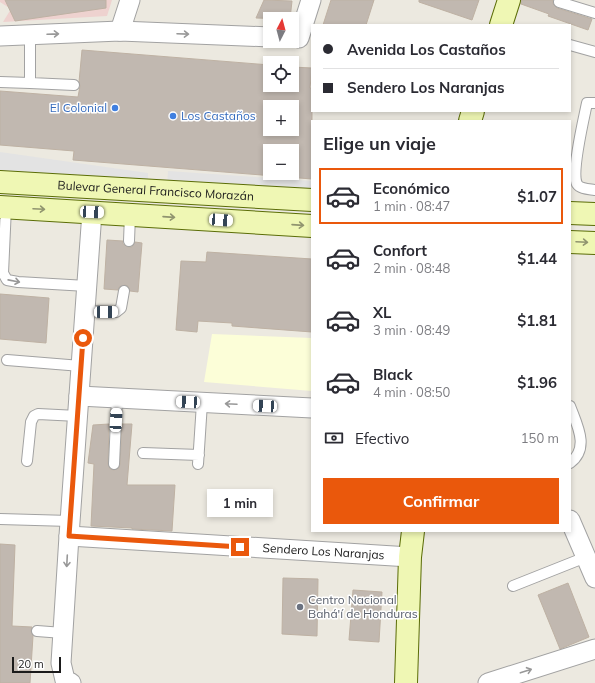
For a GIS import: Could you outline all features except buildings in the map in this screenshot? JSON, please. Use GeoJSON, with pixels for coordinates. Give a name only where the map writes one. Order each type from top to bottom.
{"type":"FeatureCollection","features":[{"type":"Feature","properties":{"kind":"main road"},"geometry":{"type":"LineString","coordinates":[[504,24],[509,0]]}},
{"type":"Feature","properties":{"kind":"main road","name":"Bulevar General Francisco Morazán"},"geometry":{"type":"LineString","coordinates":[[0,182],[311,200]]}},
{"type":"Feature","properties":{"kind":"main road","name":"Bulevar General Francisco Morazán"},"geometry":{"type":"LineString","coordinates":[[3,207],[311,226]]}},
{"type":"Feature","properties":{"kind":"main road"},"geometry":{"type":"LineString","coordinates":[[571,213],[595,214]]}},
{"type":"Feature","properties":{"kind":"main road"},"geometry":{"type":"LineString","coordinates":[[571,242],[595,243]]}},
{"type":"Feature","properties":{"kind":"main road"},"geometry":{"type":"LineString","coordinates":[[406,683],[410,557],[413,532]]}},
{"type":"Feature","properties":{"kind":"street"},"geometry":{"type":"LineString","coordinates":[[120,31],[130,0]]}},
{"type":"Feature","properties":{"kind":"street"},"geometry":{"type":"LineString","coordinates":[[301,40],[311,0]]}},
{"type":"Feature","properties":{"kind":"street"},"geometry":{"type":"LineString","coordinates":[[0,36],[120,31],[263,37]]}},
{"type":"Feature","properties":{"kind":"street"},"geometry":{"type":"LineString","coordinates":[[71,683],[65,680],[61,663],[69,529],[92,212]]}},
{"type":"Feature","properties":{"kind":"street"},"geometry":{"type":"LineString","coordinates":[[79,396],[311,408]]}},
{"type":"Feature","properties":{"kind":"street"},"geometry":{"type":"LineString","coordinates":[[571,522],[595,578]]}},
{"type":"Feature","properties":{"kind":"street","name":"Sendero Los Naranjas"},"geometry":{"type":"LineString","coordinates":[[69,529],[410,557]]}},
{"type":"Feature","properties":{"kind":"street"},"geometry":{"type":"LineString","coordinates":[[488,683],[595,649]]}},
{"type":"Feature","properties":{"kind":"lane"},"geometry":{"type":"LineString","coordinates":[[559,2],[595,13]]}},
{"type":"Feature","properties":{"kind":"lane"},"geometry":{"type":"LineString","coordinates":[[30,34],[30,83]]}},
{"type":"Feature","properties":{"kind":"lane"},"geometry":{"type":"LineString","coordinates":[[571,45],[595,52]]}},
{"type":"Feature","properties":{"kind":"lane"},"geometry":{"type":"LineString","coordinates":[[0,82],[74,85]]}},
{"type":"Feature","properties":{"kind":"lane"},"geometry":{"type":"LineString","coordinates":[[595,103],[587,103],[577,153],[576,173],[577,184],[580,187],[595,190]]}},
{"type":"Feature","properties":{"kind":"lane"},"geometry":{"type":"LineString","coordinates":[[3,207],[3,273],[7,280],[87,286]]}},
{"type":"Feature","properties":{"kind":"lane"},"geometry":{"type":"LineString","coordinates":[[129,242],[130,215]]}},
{"type":"Feature","properties":{"kind":"lane"},"geometry":{"type":"LineString","coordinates":[[85,311],[116,312],[121,308],[124,290]]}},
{"type":"Feature","properties":{"kind":"lane"},"geometry":{"type":"LineString","coordinates":[[7,360],[81,366]]}},
{"type":"Feature","properties":{"kind":"lane"},"geometry":{"type":"LineString","coordinates":[[114,464],[117,398]]}},
{"type":"Feature","properties":{"kind":"lane"},"geometry":{"type":"LineString","coordinates":[[143,453],[199,460],[202,403]]}},
{"type":"Feature","properties":{"kind":"lane"},"geometry":{"type":"LineString","coordinates":[[571,409],[580,432],[581,446],[577,457],[571,462]]}},
{"type":"Feature","properties":{"kind":"lane"},"geometry":{"type":"LineString","coordinates":[[27,461],[31,422],[34,416],[38,414],[78,416]]}},
{"type":"Feature","properties":{"kind":"lane"},"geometry":{"type":"LineString","coordinates":[[0,519],[69,529]]}},
{"type":"Feature","properties":{"kind":"lane"},"geometry":{"type":"LineString","coordinates":[[513,586],[586,557]]}},
{"type":"Feature","properties":{"kind":"lane"},"geometry":{"type":"LineString","coordinates":[[37,631],[63,633]]}},
{"type":"Feature","properties":{"kind":"shaded area"},"geometry":{"type":"Polygon","coordinates":[[[0,0],[112,0],[107,16],[3,22],[11,9],[0,2],[0,0]]]}},
{"type":"Feature","properties":{"kind":"shaded area"},"geometry":{"type":"Polygon","coordinates":[[[0,152],[148,173],[148,182],[0,174],[0,152]]]}},
{"type":"Feature","properties":{"kind":"shaded area"},"geometry":{"type":"Polygon","coordinates":[[[168,171],[263,178],[263,180],[311,181],[311,192],[167,187],[168,171]]]}},
{"type":"Feature","properties":{"kind":"shaded area"},"geometry":{"type":"Polygon","coordinates":[[[212,334],[311,338],[311,391],[204,382],[212,334]]]}},
{"type":"Feature","properties":{"kind":"place","name":"El Colonial"},"geometry":{"type":"Point","coordinates":[115,108]}},
{"type":"Feature","properties":{"kind":"place","name":"Los Castaños"},"geometry":{"type":"Point","coordinates":[173,116]}},
{"type":"Feature","properties":{"kind":"place","name":"Centro Nacional Bahá'í de Honduras"},"geometry":{"type":"Point","coordinates":[300,607]}},
{"type":"Feature","properties":{"kind":"route"},"geometry":{"type":"LineString","coordinates":[[83,338],[69,536],[240,547]]}}]}
